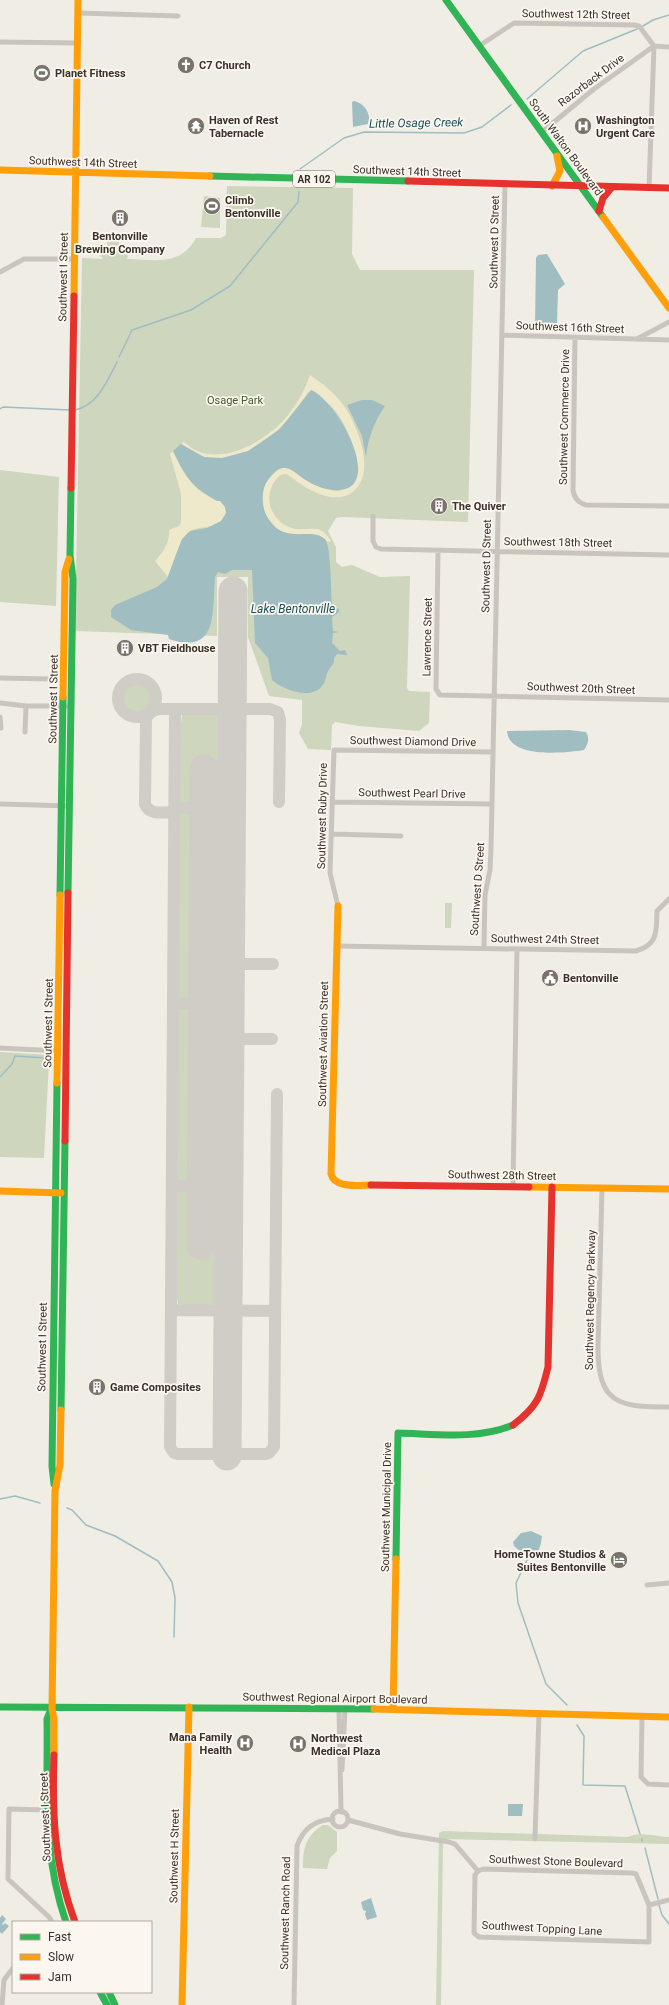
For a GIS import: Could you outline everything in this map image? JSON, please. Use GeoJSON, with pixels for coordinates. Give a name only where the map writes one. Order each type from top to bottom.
{"type":"FeatureCollection","features":[{"type":"Feature","properties":{"kind":"main road","name":"Southwest I Street"},"geometry":{"type":"LineString","coordinates":[[60,1193],[70,806],[65,572],[70,555],[78,0]]}},
{"type":"Feature","properties":{"kind":"main road","name":"South Walton Boulevard"},"geometry":{"type":"LineString","coordinates":[[446,0],[669,308]]}},
{"type":"Feature","properties":{"kind":"main road"},"geometry":{"type":"LineString","coordinates":[[552,186],[560,171],[556,152]]}},
{"type":"Feature","properties":{"kind":"main road","name":"Southwest 14th Street"},"geometry":{"type":"LineString","coordinates":[[0,170],[505,185],[669,188]]}},
{"type":"Feature","properties":{"kind":"main road"},"geometry":{"type":"LineString","coordinates":[[599,211],[603,198],[612,187]]}},
{"type":"Feature","properties":{"kind":"main road","name":"Southwest I Street"},"geometry":{"type":"LineString","coordinates":[[68,706],[62,806],[58,1050],[60,1193],[60,1465],[56,1491],[52,1709],[54,1719],[53,1816],[56,1862],[60,1879],[75,1921]]}},
{"type":"Feature","properties":{"kind":"main road","name":"Southwest Aviation Street"},"geometry":{"type":"LineString","coordinates":[[335,1182],[331,1169],[338,906]]}},
{"type":"Feature","properties":{"kind":"main road","name":"Southwest 28th Street"},"geometry":{"type":"LineString","coordinates":[[335,1182],[342,1184],[368,1185],[669,1189]]}},
{"type":"Feature","properties":{"kind":"main road","name":"Southwest Municipal Drive"},"geometry":{"type":"LineString","coordinates":[[393,1709],[398,1433],[480,1434],[498,1432],[524,1418],[538,1401],[544,1390],[548,1367],[552,1187]]}},
{"type":"Feature","properties":{"kind":"main road"},"geometry":{"type":"LineString","coordinates":[[0,1191],[60,1193]]}},
{"type":"Feature","properties":{"kind":"main road","name":"Southwest Regional Airport Boulevard"},"geometry":{"type":"LineString","coordinates":[[0,1707],[52,1709],[189,1707],[342,1708],[669,1717]]}},
{"type":"Feature","properties":{"kind":"main road","name":"Southwest H Street"},"geometry":{"type":"LineString","coordinates":[[182,2005],[189,1707]]}},
{"type":"Feature","properties":{"kind":"main road","name":"Southwest I Street"},"geometry":{"type":"LineString","coordinates":[[52,1709],[47,1719],[46,1810],[50,1863],[58,1898],[66,1921]]}},
{"type":"Feature","properties":{"kind":"main road"},"geometry":{"type":"LineString","coordinates":[[101,1993],[107,2005]]}},
{"type":"Feature","properties":{"kind":"main road"},"geometry":{"type":"LineString","coordinates":[[110,1993],[116,2005]]}},
{"type":"Feature","properties":{"kind":"street"},"geometry":{"type":"LineString","coordinates":[[78,13],[178,16]]}},
{"type":"Feature","properties":{"kind":"street","name":"Southwest 12th Street"},"geometry":{"type":"LineString","coordinates":[[479,46],[514,23],[537,23],[634,25],[639,26],[654,46]]}},
{"type":"Feature","properties":{"kind":"street"},"geometry":{"type":"LineString","coordinates":[[0,42],[77,43]]}},
{"type":"Feature","properties":{"kind":"street"},"geometry":{"type":"LineString","coordinates":[[649,188],[654,46],[669,47]]}},
{"type":"Feature","properties":{"kind":"street","name":"Razorback Drive"},"geometry":{"type":"LineString","coordinates":[[542,132],[594,89],[654,46]]}},
{"type":"Feature","properties":{"kind":"street","name":"Southwest D Street"},"geometry":{"type":"LineString","coordinates":[[484,947],[485,895],[490,870],[505,185]]}},
{"type":"Feature","properties":{"kind":"street"},"geometry":{"type":"LineString","coordinates":[[0,272],[24,259],[75,259]]}},
{"type":"Feature","properties":{"kind":"street","name":"Southwest 16th Street"},"geometry":{"type":"LineString","coordinates":[[637,338],[669,322]]}},
{"type":"Feature","properties":{"kind":"street","name":"Southwest 16th Street"},"geometry":{"type":"LineString","coordinates":[[502,335],[669,340]]}},
{"type":"Feature","properties":{"kind":"street","name":"Southwest Commerce Drive"},"geometry":{"type":"LineString","coordinates":[[575,337],[573,490],[575,497],[579,502],[586,504],[669,506]]}},
{"type":"Feature","properties":{"kind":"street","name":"Southwest 18th Street"},"geometry":{"type":"LineString","coordinates":[[373,516],[373,541],[376,547],[381,548],[669,555]]}},
{"type":"Feature","properties":{"kind":"street","name":"Lawrence Street"},"geometry":{"type":"LineString","coordinates":[[438,550],[436,689],[440,695],[493,695]]}},
{"type":"Feature","properties":{"kind":"street"},"geometry":{"type":"LineString","coordinates":[[0,678],[51,679]]}},
{"type":"Feature","properties":{"kind":"street","name":"Southwest 20th Street"},"geometry":{"type":"LineString","coordinates":[[493,695],[669,700]]}},
{"type":"Feature","properties":{"kind":"street"},"geometry":{"type":"LineString","coordinates":[[0,703],[26,706],[68,706]]}},
{"type":"Feature","properties":{"kind":"street"},"geometry":{"type":"LineString","coordinates":[[25,732],[26,706]]}},
{"type":"Feature","properties":{"kind":"street"},"geometry":{"type":"LineString","coordinates":[[0,717],[2,728]]}},
{"type":"Feature","properties":{"kind":"street","name":"Southwest Diamond Drive"},"geometry":{"type":"LineString","coordinates":[[334,750],[492,752]]}},
{"type":"Feature","properties":{"kind":"street","name":"Southwest Ruby Drive"},"geometry":{"type":"LineString","coordinates":[[334,750],[330,872],[338,906]]}},
{"type":"Feature","properties":{"kind":"street","name":"Southwest Pearl Drive"},"geometry":{"type":"LineString","coordinates":[[332,802],[491,804]]}},
{"type":"Feature","properties":{"kind":"street"},"geometry":{"type":"LineString","coordinates":[[0,804],[70,806]]}},
{"type":"Feature","properties":{"kind":"street"},"geometry":{"type":"LineString","coordinates":[[332,834],[401,836]]}},
{"type":"Feature","properties":{"kind":"street","name":"Southwest 24th Street"},"geometry":{"type":"LineString","coordinates":[[337,946],[484,947],[636,951],[644,948],[654,938],[657,911],[669,899]]}},
{"type":"Feature","properties":{"kind":"street"},"geometry":{"type":"LineString","coordinates":[[513,1186],[517,949]]}},
{"type":"Feature","properties":{"kind":"street"},"geometry":{"type":"LineString","coordinates":[[0,1048],[58,1050]]}},
{"type":"Feature","properties":{"kind":"street","name":"Southwest Regency Parkway"},"geometry":{"type":"LineString","coordinates":[[602,1188],[598,1348],[598,1366],[601,1379],[608,1393],[624,1404],[634,1406],[669,1407]]}},
{"type":"Feature","properties":{"kind":"street"},"geometry":{"type":"LineString","coordinates":[[647,1585],[666,1584],[669,1588]]}},
{"type":"Feature","properties":{"kind":"street"},"geometry":{"type":"LineString","coordinates":[[341,1812],[342,1708]]}},
{"type":"Feature","properties":{"kind":"street"},"geometry":{"type":"LineString","coordinates":[[535,1839],[538,1713]]}},
{"type":"Feature","properties":{"kind":"street"},"geometry":{"type":"LineString","coordinates":[[642,1716],[641,1777],[648,1784],[669,1786]]}},
{"type":"Feature","properties":{"kind":"street"},"geometry":{"type":"LineString","coordinates":[[46,1810],[10,1809],[8,1879],[49,1917],[51,1921]]}},
{"type":"Feature","properties":{"kind":"street"},"geometry":{"type":"LineString","coordinates":[[341,1812],[346,1814],[348,1820],[346,1825],[339,1827],[334,1824],[332,1819],[335,1814],[341,1812]]}},
{"type":"Feature","properties":{"kind":"street","name":"Southwest Ranch Road"},"geometry":{"type":"LineString","coordinates":[[294,2005],[297,1846],[302,1835],[312,1825],[318,1821],[332,1819]]}},
{"type":"Feature","properties":{"kind":"street","name":"Southwest Stone Boulevard"},"geometry":{"type":"LineString","coordinates":[[348,1820],[409,1836],[441,1839],[455,1844],[478,1871],[483,1869],[632,1873],[638,1877],[649,1905],[649,1942]]}},
{"type":"Feature","properties":{"kind":"street","name":"Southwest Topping Lane"},"geometry":{"type":"LineString","coordinates":[[478,1871],[475,1875],[474,1933],[479,1937],[649,1942]]}},
{"type":"Feature","properties":{"kind":"street"},"geometry":{"type":"LineString","coordinates":[[649,1905],[669,1900]]}},
{"type":"Feature","properties":{"kind":"street"},"geometry":{"type":"LineString","coordinates":[[2,2005],[4,1980],[12,1969]]}},
{"type":"Feature","properties":{"kind":"green space","name":"Osage Park"},"geometry":{"type":"Polygon","coordinates":[[[227,186],[353,188],[352,254],[360,270],[474,270],[468,522],[342,517],[336,518],[328,531],[336,547],[336,562],[342,567],[352,565],[380,577],[410,576],[407,688],[409,691],[430,692],[429,723],[419,731],[359,726],[335,722],[332,725],[331,750],[308,749],[299,733],[302,724],[302,700],[269,696],[248,637],[248,577],[217,577],[217,636],[75,631],[82,258],[103,259],[100,255],[107,250],[107,236],[119,236],[119,246],[112,246],[111,251],[129,252],[127,259],[147,260],[175,257],[190,247],[196,238],[221,238],[226,235],[227,186]]]}},
{"type":"Feature","properties":{"kind":"green space","name":"Climb Bentonville"},"geometry":{"type":"Polygon","coordinates":[[[204,196],[220,198],[220,228],[201,227],[204,196]]]}},
{"type":"Feature","properties":{"kind":"green space"},"geometry":{"type":"Polygon","coordinates":[[[0,470],[59,477],[56,606],[0,602],[0,470]]]}},
{"type":"Feature","properties":{"kind":"green space"},"geometry":{"type":"Polygon","coordinates":[[[134,682],[140,682],[150,689],[153,698],[152,704],[146,711],[140,714],[134,714],[124,707],[121,701],[121,695],[128,685],[134,682]]]}},
{"type":"Feature","properties":{"kind":"green space"},"geometry":{"type":"Polygon","coordinates":[[[193,712],[215,712],[220,715],[226,734],[221,1296],[219,1303],[203,1307],[178,1304],[175,1283],[179,741],[182,715],[193,712]]]}},
{"type":"Feature","properties":{"kind":"green space"},"geometry":{"type":"Polygon","coordinates":[[[445,903],[452,903],[451,928],[445,928],[445,903]]]}},
{"type":"Feature","properties":{"kind":"green space"},"geometry":{"type":"Polygon","coordinates":[[[0,1052],[52,1055],[52,1059],[49,1061],[44,1158],[0,1157],[0,1052]]]}},
{"type":"Feature","properties":{"kind":"green space"},"geometry":{"type":"Polygon","coordinates":[[[323,1825],[328,1825],[337,1832],[337,1851],[330,1858],[327,1869],[303,1868],[306,1844],[312,1834],[323,1825]]]}},
{"type":"Feature","properties":{"kind":"green space"},"geometry":{"type":"Polygon","coordinates":[[[443,1831],[628,1837],[643,1834],[669,1837],[669,1844],[443,1839],[441,2005],[436,2005],[439,1833],[443,1831]]]}},
{"type":"Feature","properties":{"kind":"sand"},"geometry":{"type":"Polygon","coordinates":[[[310,375],[333,393],[344,406],[355,425],[362,449],[364,473],[360,483],[354,491],[342,497],[330,497],[318,494],[287,474],[282,475],[275,480],[269,497],[272,510],[280,521],[295,529],[320,530],[326,534],[331,541],[327,542],[321,537],[313,535],[291,534],[281,531],[272,525],[265,515],[263,498],[267,481],[278,469],[290,469],[313,483],[335,491],[340,491],[357,474],[356,456],[346,427],[336,411],[325,401],[308,392],[300,405],[289,418],[264,442],[250,451],[234,457],[218,459],[202,456],[194,453],[181,444],[184,442],[196,450],[208,454],[235,452],[248,446],[272,431],[287,417],[302,394],[310,375]]]}},
{"type":"Feature","properties":{"kind":"sand"},"geometry":{"type":"Polygon","coordinates":[[[173,451],[191,482],[203,493],[221,501],[226,508],[226,513],[221,522],[216,525],[194,529],[186,534],[177,552],[168,577],[155,561],[167,543],[169,530],[179,526],[181,523],[181,494],[170,454],[173,451]]]}},
{"type":"Feature","properties":{"kind":"water"},"geometry":{"type":"Polygon","coordinates":[[[354,101],[361,104],[368,113],[368,124],[353,127],[352,102],[354,101]]]}},
{"type":"Feature","properties":{"kind":"water"},"geometry":{"type":"Polygon","coordinates":[[[547,254],[565,284],[558,290],[557,325],[554,328],[535,326],[536,258],[538,255],[547,254]]]}},
{"type":"Feature","properties":{"kind":"water","name":"Lake Bentonville"},"geometry":{"type":"Polygon","coordinates":[[[311,390],[320,396],[330,406],[340,419],[355,451],[358,465],[357,478],[350,487],[344,489],[332,490],[320,487],[304,479],[292,470],[283,468],[278,470],[266,482],[263,492],[264,511],[270,521],[277,528],[291,534],[319,535],[325,539],[327,543],[330,560],[332,607],[339,609],[339,612],[332,617],[333,631],[339,632],[333,633],[332,643],[340,651],[345,650],[347,655],[337,654],[328,671],[324,683],[319,689],[306,693],[283,687],[272,680],[268,658],[255,643],[252,570],[232,570],[225,574],[218,572],[215,577],[214,603],[210,627],[205,636],[197,641],[185,643],[169,639],[168,635],[131,630],[111,617],[111,610],[115,605],[157,587],[167,579],[182,539],[190,531],[207,528],[221,521],[226,513],[225,507],[220,501],[208,496],[190,481],[173,451],[181,444],[204,457],[222,458],[248,451],[280,429],[311,390]]]}},
{"type":"Feature","properties":{"kind":"water"},"geometry":{"type":"Polygon","coordinates":[[[362,400],[372,400],[385,406],[372,430],[366,457],[362,436],[347,405],[362,400]]]}},
{"type":"Feature","properties":{"kind":"water"},"geometry":{"type":"Polygon","coordinates":[[[569,730],[586,732],[588,741],[584,750],[552,753],[527,750],[517,746],[510,740],[507,731],[569,730]]]}},
{"type":"Feature","properties":{"kind":"water"},"geometry":{"type":"Polygon","coordinates":[[[531,1531],[542,1536],[539,1550],[535,1555],[528,1558],[514,1546],[513,1542],[521,1533],[531,1531]]]}},
{"type":"Feature","properties":{"kind":"water"},"geometry":{"type":"Polygon","coordinates":[[[508,1804],[523,1804],[522,1816],[508,1816],[508,1804]]]}},
{"type":"Feature","properties":{"kind":"water"},"geometry":{"type":"Polygon","coordinates":[[[371,1898],[377,1917],[367,1920],[365,1914],[366,1911],[363,1910],[361,1902],[371,1898]]]}},
{"type":"Feature","properties":{"kind":"water"},"geometry":{"type":"Polygon","coordinates":[[[2,1915],[6,1919],[2,1924],[3,1925],[5,1923],[9,1926],[2,1934],[0,1932],[0,1918],[2,1915]]]}},
{"type":"Feature","properties":{"kind":"waterway","name":"Little Osage Creek"},"geometry":{"type":"LineString","coordinates":[[643,26],[653,20],[669,15]]}},
{"type":"Feature","properties":{"kind":"waterway","name":"Little Osage Creek"},"geometry":{"type":"LineString","coordinates":[[527,99],[583,51],[637,29]]}},
{"type":"Feature","properties":{"kind":"waterway","name":"Little Osage Creek"},"geometry":{"type":"LineString","coordinates":[[300,169],[344,138],[364,132],[464,133],[482,127],[511,105]]}},
{"type":"Feature","properties":{"kind":"waterway","name":"Little Osage Creek"},"geometry":{"type":"LineString","coordinates":[[119,357],[132,330],[191,310],[230,286],[298,202],[299,192]]}},
{"type":"Feature","properties":{"kind":"waterway","name":"Little Osage Creek"},"geometry":{"type":"LineString","coordinates":[[75,410],[83,407],[96,398],[117,362]]}},
{"type":"Feature","properties":{"kind":"waterway","name":"Little Osage Creek"},"geometry":{"type":"LineString","coordinates":[[0,409],[3,407],[70,410]]}},
{"type":"Feature","properties":{"kind":"waterway"},"geometry":{"type":"LineString","coordinates":[[0,1077],[12,1064],[15,1056],[46,1058]]}},
{"type":"Feature","properties":{"kind":"waterway"},"geometry":{"type":"LineString","coordinates":[[0,1499],[15,1496],[40,1503]]}},
{"type":"Feature","properties":{"kind":"waterway"},"geometry":{"type":"LineString","coordinates":[[67,1508],[72,1510],[86,1525],[115,1536],[158,1561],[172,1582],[175,1598],[174,1637]]}},
{"type":"Feature","properties":{"kind":"waterway"},"geometry":{"type":"LineString","coordinates":[[528,1558],[516,1583],[518,1603],[546,1684],[567,1705]]}},
{"type":"Feature","properties":{"kind":"waterway"},"geometry":{"type":"LineString","coordinates":[[577,1725],[584,1736],[583,1785],[625,1786],[640,1834]]}},
{"type":"Feature","properties":{"kind":"waterway"},"geometry":{"type":"LineString","coordinates":[[645,1848],[658,1899]]}},
{"type":"Feature","properties":{"kind":"waterway"},"geometry":{"type":"LineString","coordinates":[[659,1905],[662,1915],[669,1924]]}},
{"type":"Feature","properties":{"kind":"taxiway"},"geometry":{"type":"LineString","coordinates":[[133,679],[141,679],[151,684],[155,691],[156,698],[155,705],[151,712],[141,717],[133,717],[123,712],[121,709],[118,702],[118,694],[123,684],[126,682],[133,679]]}},
{"type":"Feature","properties":{"kind":"taxiway"},"geometry":{"type":"LineString","coordinates":[[175,812],[154,812],[147,808],[145,804],[146,718],[151,712],[158,709],[270,709],[278,712],[280,720],[279,802]]}},
{"type":"Feature","properties":{"kind":"taxiway"},"geometry":{"type":"LineString","coordinates":[[175,709],[170,1447],[174,1453],[265,1454],[269,1453],[274,1447],[277,1094]]}},
{"type":"Feature","properties":{"kind":"taxiway"},"geometry":{"type":"LineString","coordinates":[[175,808],[204,808]]}},
{"type":"Feature","properties":{"kind":"taxiway"},"geometry":{"type":"LineString","coordinates":[[230,964],[273,964]]}},
{"type":"Feature","properties":{"kind":"taxiway"},"geometry":{"type":"LineString","coordinates":[[173,1003],[203,1004]]}},
{"type":"Feature","properties":{"kind":"taxiway"},"geometry":{"type":"LineString","coordinates":[[203,1039],[272,1039]]}},
{"type":"Feature","properties":{"kind":"taxiway"},"geometry":{"type":"LineString","coordinates":[[172,1186],[201,1186]]}},
{"type":"Feature","properties":{"kind":"taxiway"},"geometry":{"type":"LineString","coordinates":[[171,1310],[275,1311]]}},
{"type":"Feature","properties":{"kind":"runway"},"geometry":{"type":"LineString","coordinates":[[227,1456],[233,591]]}},
{"type":"Feature","properties":{"kind":"runway"},"geometry":{"type":"LineString","coordinates":[[201,1245],[204,769]]}},
{"type":"Feature","properties":{"kind":"traffic: fast"},"geometry":{"type":"LineString","coordinates":[[446,0],[603,217]]}},
{"type":"Feature","properties":{"kind":"traffic: fast"},"geometry":{"type":"LineString","coordinates":[[210,176],[408,181]]}},
{"type":"Feature","properties":{"kind":"traffic: fast"},"geometry":{"type":"LineString","coordinates":[[68,893],[73,579],[70,555],[71,488]]}},
{"type":"Feature","properties":{"kind":"traffic: fast"},"geometry":{"type":"LineString","coordinates":[[60,895],[63,697]]}},
{"type":"Feature","properties":{"kind":"traffic: fast"},"geometry":{"type":"LineString","coordinates":[[54,1484],[52,1466],[57,1083]]}},
{"type":"Feature","properties":{"kind":"traffic: fast"},"geometry":{"type":"LineString","coordinates":[[61,1410],[65,1141]]}},
{"type":"Feature","properties":{"kind":"traffic: fast"},"geometry":{"type":"LineString","coordinates":[[396,1559],[398,1433],[442,1435],[471,1434],[485,1433],[513,1425]]}},
{"type":"Feature","properties":{"kind":"traffic: fast"},"geometry":{"type":"LineString","coordinates":[[0,1707],[374,1709]]}},
{"type":"Feature","properties":{"kind":"traffic: fast"},"geometry":{"type":"LineString","coordinates":[[51,1709],[47,1719],[48,1821],[53,1871],[58,1896],[66,1921]]}},
{"type":"Feature","properties":{"kind":"traffic: fast"},"geometry":{"type":"LineString","coordinates":[[101,1993],[107,2005]]}},
{"type":"Feature","properties":{"kind":"traffic: fast"},"geometry":{"type":"LineString","coordinates":[[109,1993],[115,2005]]}},
{"type":"Feature","properties":{"kind":"traffic: slow"},"geometry":{"type":"LineString","coordinates":[[74,296],[78,0]]}},
{"type":"Feature","properties":{"kind":"traffic: slow"},"geometry":{"type":"LineString","coordinates":[[552,186],[560,171],[557,156]]}},
{"type":"Feature","properties":{"kind":"traffic: slow"},"geometry":{"type":"LineString","coordinates":[[0,170],[210,176]]}},
{"type":"Feature","properties":{"kind":"traffic: slow"},"geometry":{"type":"LineString","coordinates":[[603,217],[669,308]]}},
{"type":"Feature","properties":{"kind":"traffic: slow"},"geometry":{"type":"LineString","coordinates":[[63,697],[65,572],[69,559]]}},
{"type":"Feature","properties":{"kind":"traffic: slow"},"geometry":{"type":"LineString","coordinates":[[57,1083],[60,895]]}},
{"type":"Feature","properties":{"kind":"traffic: slow"},"geometry":{"type":"LineString","coordinates":[[338,906],[331,1174],[333,1179],[342,1184],[371,1185]]}},
{"type":"Feature","properties":{"kind":"traffic: slow"},"geometry":{"type":"LineString","coordinates":[[529,1187],[669,1189]]}},
{"type":"Feature","properties":{"kind":"traffic: slow"},"geometry":{"type":"LineString","coordinates":[[0,1191],[61,1193]]}},
{"type":"Feature","properties":{"kind":"traffic: slow"},"geometry":{"type":"LineString","coordinates":[[54,1755],[54,1719],[52,1709],[55,1491],[60,1465],[61,1410]]}},
{"type":"Feature","properties":{"kind":"traffic: slow"},"geometry":{"type":"LineString","coordinates":[[393,1709],[396,1559]]}},
{"type":"Feature","properties":{"kind":"traffic: slow"},"geometry":{"type":"LineString","coordinates":[[182,2005],[189,1707]]}},
{"type":"Feature","properties":{"kind":"traffic: slow"},"geometry":{"type":"LineString","coordinates":[[374,1709],[669,1717]]}},
{"type":"Feature","properties":{"kind":"traffic: jam"},"geometry":{"type":"LineString","coordinates":[[408,181],[669,188]]}},
{"type":"Feature","properties":{"kind":"traffic: jam"},"geometry":{"type":"LineString","coordinates":[[599,211],[603,198],[612,187]]}},
{"type":"Feature","properties":{"kind":"traffic: jam"},"geometry":{"type":"LineString","coordinates":[[71,488],[74,296]]}},
{"type":"Feature","properties":{"kind":"traffic: jam"},"geometry":{"type":"LineString","coordinates":[[65,1141],[68,893]]}},
{"type":"Feature","properties":{"kind":"traffic: jam"},"geometry":{"type":"LineString","coordinates":[[371,1185],[529,1187]]}},
{"type":"Feature","properties":{"kind":"traffic: jam"},"geometry":{"type":"LineString","coordinates":[[513,1425],[528,1412],[537,1400],[543,1386],[548,1367],[552,1187]]}},
{"type":"Feature","properties":{"kind":"traffic: jam"},"geometry":{"type":"LineString","coordinates":[[54,1755],[53,1798],[56,1840],[63,1881],[75,1921]]}},
{"type":"Feature","properties":{"kind":"place","name":"C7 Church"},"geometry":{"type":"Point","coordinates":[186,65]}},
{"type":"Feature","properties":{"kind":"place","name":"Planet Fitness"},"geometry":{"type":"Point","coordinates":[42,73]}},
{"type":"Feature","properties":{"kind":"place","name":"Haven of Rest Tabernacle"},"geometry":{"type":"Point","coordinates":[196,126]}},
{"type":"Feature","properties":{"kind":"place","name":"Washington Urgent Care"},"geometry":{"type":"Point","coordinates":[583,126]}},
{"type":"Feature","properties":{"kind":"place","name":"Climb Bentonville"},"geometry":{"type":"Point","coordinates":[212,206]}},
{"type":"Feature","properties":{"kind":"place","name":"Bentonville Brewing Company"},"geometry":{"type":"Point","coordinates":[120,218]}},
{"type":"Feature","properties":{"kind":"place","name":"The Quiver"},"geometry":{"type":"Point","coordinates":[439,506]}},
{"type":"Feature","properties":{"kind":"place","name":"VBT Fieldhouse"},"geometry":{"type":"Point","coordinates":[125,648]}},
{"type":"Feature","properties":{"kind":"place","name":"Bentonville"},"geometry":{"type":"Point","coordinates":[550,978]}},
{"type":"Feature","properties":{"kind":"place","name":"Game Composites"},"geometry":{"type":"Point","coordinates":[97,1387]}},
{"type":"Feature","properties":{"kind":"place","name":"HomeTowne Studios & Suites Bentonville"},"geometry":{"type":"Point","coordinates":[619,1560]}},
{"type":"Feature","properties":{"kind":"place","name":"Mana Family Health"},"geometry":{"type":"Point","coordinates":[245,1743]}},
{"type":"Feature","properties":{"kind":"place","name":"Northwest Medical Plaza"},"geometry":{"type":"Point","coordinates":[298,1744]}}]}
